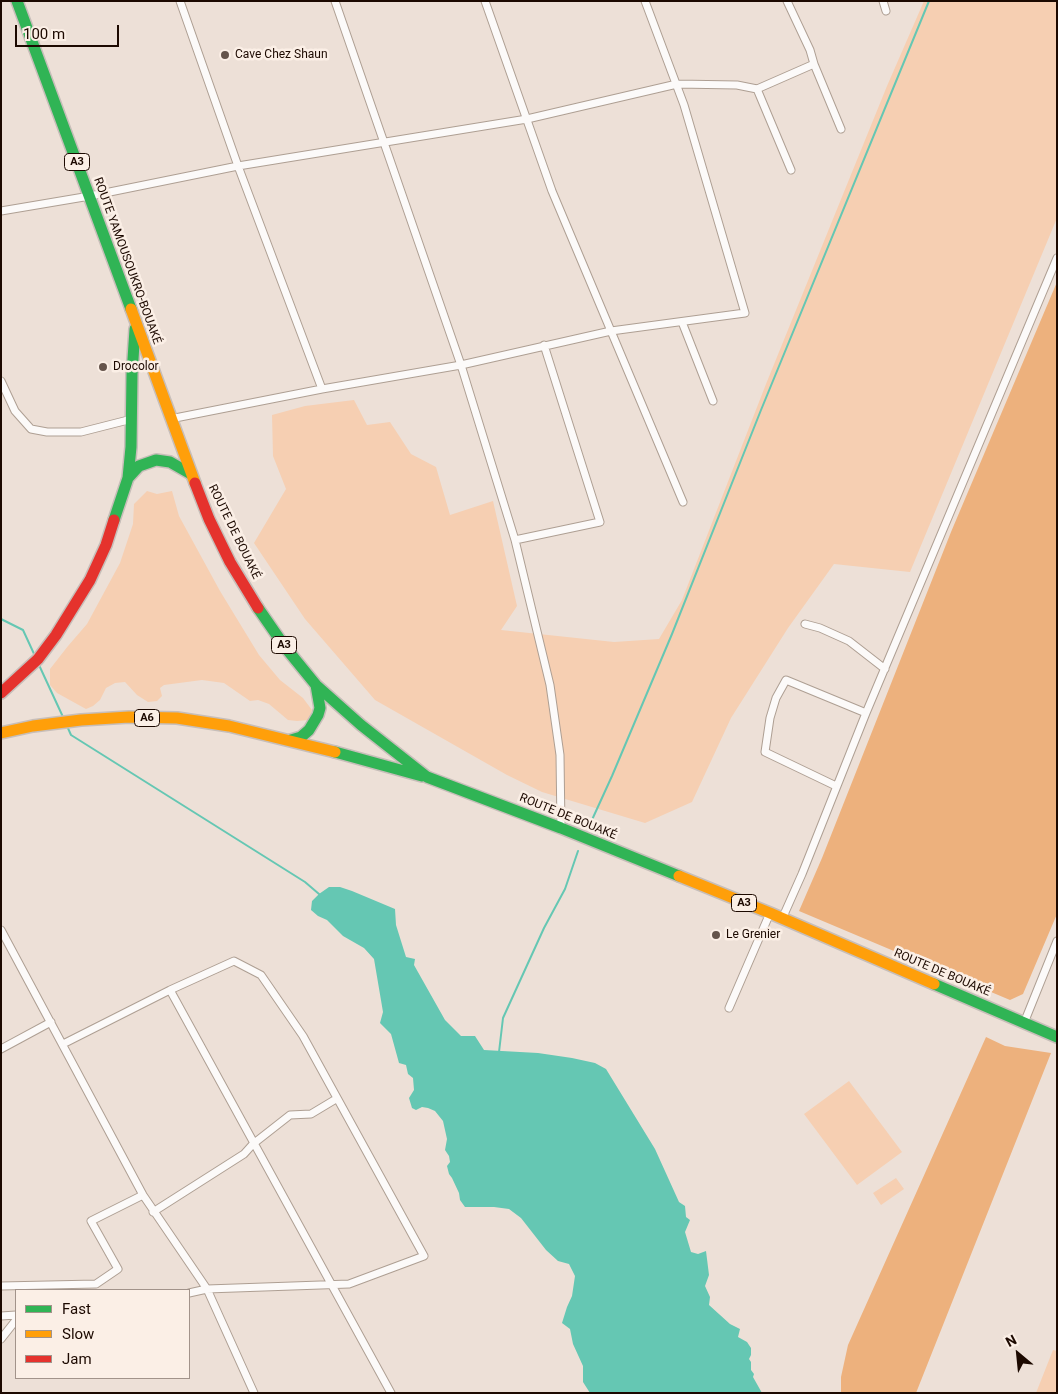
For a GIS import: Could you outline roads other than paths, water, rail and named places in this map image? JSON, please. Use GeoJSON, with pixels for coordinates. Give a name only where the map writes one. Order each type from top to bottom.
{"type":"FeatureCollection","features":[{"type":"Feature","properties":{"kind":"highway","name":"ROUTE YAMOUSOUKRO-BOUAKÉ"},"geometry":{"type":"LineString","coordinates":[[17,1],[191,474]]}},
{"type":"Feature","properties":{"kind":"highway"},"geometry":{"type":"LineString","coordinates":[[1,693],[38,659],[60,628],[82,594],[106,545],[128,478],[135,324]]}},
{"type":"Feature","properties":{"kind":"highway"},"geometry":{"type":"LineString","coordinates":[[128,478],[140,466],[156,460],[170,462],[191,474]]}},
{"type":"Feature","properties":{"kind":"highway","name":"ROUTE DE BOUAKÉ"},"geometry":{"type":"LineString","coordinates":[[191,474],[209,519],[226,554],[255,604],[285,647],[316,685],[361,725],[427,777],[561,828],[770,913],[1057,1037]]}},
{"type":"Feature","properties":{"kind":"highway"},"geometry":{"type":"LineString","coordinates":[[291,740],[309,730],[318,715],[320,697],[316,685]]}},
{"type":"Feature","properties":{"kind":"highway","name":"A6"},"geometry":{"type":"LineString","coordinates":[[1,734],[33,726],[81,720],[129,717],[177,718],[229,726],[291,740],[387,768],[427,777]]}},
{"type":"Feature","properties":{"kind":"street"},"geometry":{"type":"LineString","coordinates":[[180,1],[238,166],[322,389]]}},
{"type":"Feature","properties":{"kind":"street"},"geometry":{"type":"LineString","coordinates":[[335,1],[461,365],[515,540],[550,685],[560,755],[561,828]]}},
{"type":"Feature","properties":{"kind":"street"},"geometry":{"type":"LineString","coordinates":[[485,1],[552,191],[684,502]]}},
{"type":"Feature","properties":{"kind":"street"},"geometry":{"type":"LineString","coordinates":[[170,420],[322,389],[461,365],[611,331],[745,313],[677,84],[645,1]]}},
{"type":"Feature","properties":{"kind":"street"},"geometry":{"type":"LineString","coordinates":[[787,1],[810,50],[841,129]]}},
{"type":"Feature","properties":{"kind":"street"},"geometry":{"type":"LineString","coordinates":[[883,1],[886,10]]}},
{"type":"Feature","properties":{"kind":"street"},"geometry":{"type":"LineString","coordinates":[[1,211],[90,196],[238,166],[527,119],[677,84],[737,85],[757,89],[814,64]]}},
{"type":"Feature","properties":{"kind":"street"},"geometry":{"type":"LineString","coordinates":[[757,89],[791,170]]}},
{"type":"Feature","properties":{"kind":"street"},"geometry":{"type":"LineString","coordinates":[[782,919],[1057,258]]}},
{"type":"Feature","properties":{"kind":"street"},"geometry":{"type":"LineString","coordinates":[[682,322],[713,402]]}},
{"type":"Feature","properties":{"kind":"street"},"geometry":{"type":"LineString","coordinates":[[515,540],[600,522],[544,345]]}},
{"type":"Feature","properties":{"kind":"street"},"geometry":{"type":"LineString","coordinates":[[1,382],[15,411],[31,429],[47,432],[81,432],[132,419]]}},
{"type":"Feature","properties":{"kind":"street"},"geometry":{"type":"LineString","coordinates":[[805,624],[820,628],[849,641],[885,669]]}},
{"type":"Feature","properties":{"kind":"street"},"geometry":{"type":"LineString","coordinates":[[836,786],[765,752],[770,718],[776,698],[786,680],[866,714]]}},
{"type":"Feature","properties":{"kind":"street"},"geometry":{"type":"LineString","coordinates":[[728,1008],[770,913]]}},
{"type":"Feature","properties":{"kind":"street"},"geometry":{"type":"LineString","coordinates":[[1,930],[143,1195],[207,1289],[254,1393]]}},
{"type":"Feature","properties":{"kind":"street"},"geometry":{"type":"LineString","coordinates":[[1024,1023],[1057,941]]}},
{"type":"Feature","properties":{"kind":"street"},"geometry":{"type":"LineString","coordinates":[[63,1044],[234,960],[261,975],[303,1036],[424,1256],[349,1284],[330,1283],[207,1289],[190,1293]]}},
{"type":"Feature","properties":{"kind":"street"},"geometry":{"type":"LineString","coordinates":[[170,990],[391,1393]]}},
{"type":"Feature","properties":{"kind":"street"},"geometry":{"type":"LineString","coordinates":[[1,1049],[51,1022]]}},
{"type":"Feature","properties":{"kind":"street"},"geometry":{"type":"LineString","coordinates":[[153,1212],[244,1154],[253,1144],[290,1115],[311,1114],[336,1099]]}},
{"type":"Feature","properties":{"kind":"street"},"geometry":{"type":"LineString","coordinates":[[1,1286],[37,1288],[96,1284],[118,1269],[91,1221],[143,1195]]}},
{"type":"Feature","properties":{"kind":"street"},"geometry":{"type":"LineString","coordinates":[[1,1316],[15,1315]]}},
{"type":"Feature","properties":{"kind":"street"},"geometry":{"type":"LineString","coordinates":[[1,1339],[15,1321]]}},
{"type":"Feature","properties":{"kind":"water"},"geometry":{"type":"Polygon","coordinates":[[[329,887],[340,887],[352,891],[395,909],[396,925],[406,957],[415,959],[414,965],[445,1020],[461,1036],[475,1036],[484,1050],[538,1053],[572,1058],[595,1063],[606,1069],[655,1149],[679,1202],[685,1206],[686,1217],[690,1220],[685,1232],[691,1252],[698,1254],[706,1251],[709,1275],[705,1286],[710,1297],[709,1305],[730,1324],[740,1329],[738,1337],[747,1342],[751,1348],[749,1359],[751,1370],[762,1393],[590,1393],[583,1382],[583,1366],[573,1344],[570,1329],[562,1323],[572,1296],[575,1276],[569,1264],[558,1261],[546,1250],[521,1218],[509,1209],[465,1207],[460,1200],[459,1193],[447,1166],[450,1162],[445,1150],[447,1139],[443,1121],[435,1111],[428,1108],[422,1107],[416,1110],[412,1108],[409,1098],[414,1090],[413,1078],[408,1074],[406,1065],[399,1063],[391,1034],[380,1023],[383,1012],[374,959],[364,948],[343,936],[327,920],[311,910],[312,901],[329,887]]]}},
{"type":"Feature","properties":{"kind":"waterway"},"geometry":{"type":"LineString","coordinates":[[591,822],[672,634],[761,410],[929,1]]}},
{"type":"Feature","properties":{"kind":"waterway"},"geometry":{"type":"LineString","coordinates":[[1,619],[23,630],[35,656]]}},
{"type":"Feature","properties":{"kind":"waterway"},"geometry":{"type":"LineString","coordinates":[[39,665],[63,717]]}},
{"type":"Feature","properties":{"kind":"waterway"},"geometry":{"type":"LineString","coordinates":[[67,726],[71,735],[305,882],[319,894]]}},
{"type":"Feature","properties":{"kind":"waterway"},"geometry":{"type":"LineString","coordinates":[[499,1052],[503,1018],[544,928],[565,889],[578,851]]}},
{"type":"Feature","properties":{"kind":"place","name":"Cave Chez Shaun"},"geometry":{"type":"Point","coordinates":[225,55]}},
{"type":"Feature","properties":{"kind":"place","name":"Drocolor"},"geometry":{"type":"Point","coordinates":[103,367]}},
{"type":"Feature","properties":{"kind":"place","name":"Le Grenier"},"geometry":{"type":"Point","coordinates":[716,935]}}]}
